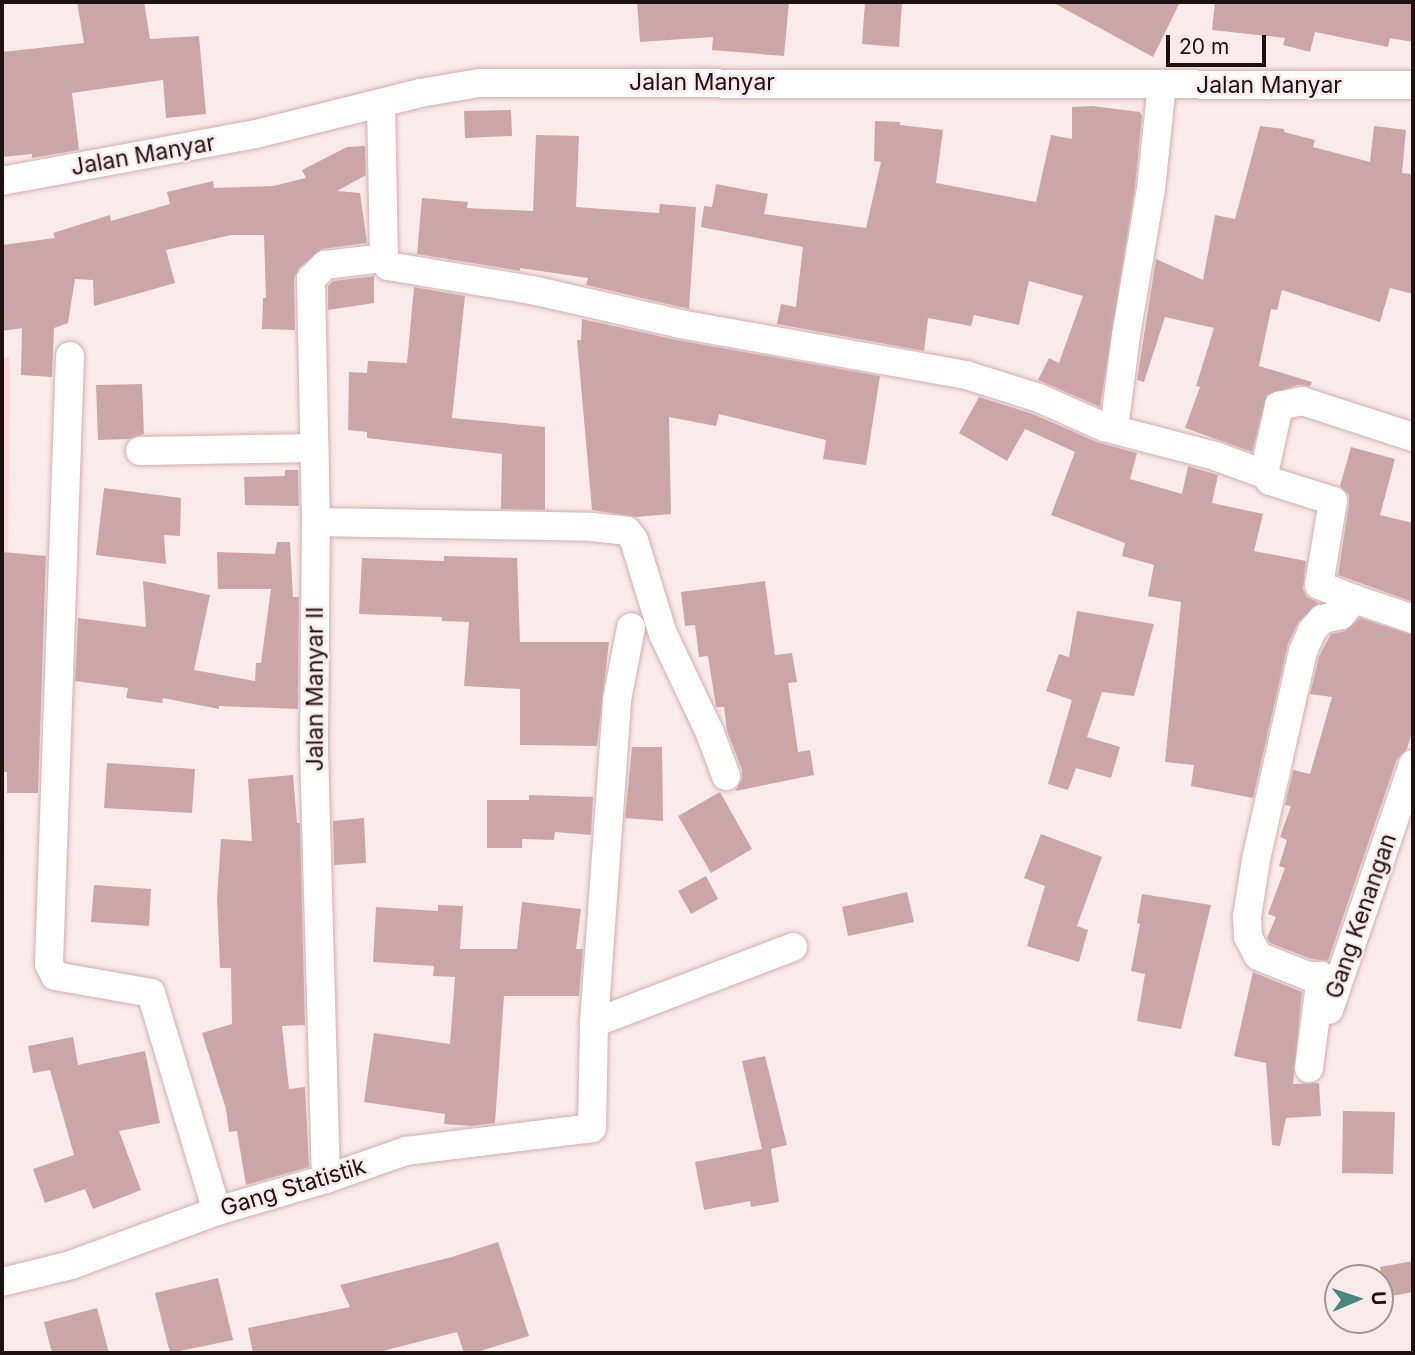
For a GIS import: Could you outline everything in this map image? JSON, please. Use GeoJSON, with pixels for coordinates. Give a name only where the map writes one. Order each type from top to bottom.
{"type":"FeatureCollection","features":[{"type":"Feature","properties":{"kind":"street","name":"Jalan Manyar"},"geometry":{"type":"LineString","coordinates":[[2,181],[256,134],[382,103],[479,83],[1413,85]]}},
{"type":"Feature","properties":{"kind":"street"},"geometry":{"type":"LineString","coordinates":[[1114,429],[1126,335],[1151,189],[1162,84]]}},
{"type":"Feature","properties":{"kind":"street"},"geometry":{"type":"LineString","coordinates":[[382,103],[384,258],[388,266],[532,290],[720,332],[965,375],[1039,398],[1114,429],[1215,456],[1264,474],[1270,481],[1333,501],[1319,585],[1413,618]]}},
{"type":"Feature","properties":{"kind":"street","name":"Jalan Manyar II"},"geometry":{"type":"LineString","coordinates":[[326,1179],[314,744],[316,522],[311,279],[325,265],[384,258]]}},
{"type":"Feature","properties":{"kind":"street"},"geometry":{"type":"LineString","coordinates":[[70,356],[49,964],[55,976],[151,992],[217,1211]]}},
{"type":"Feature","properties":{"kind":"street"},"geometry":{"type":"LineString","coordinates":[[1264,474],[1279,406],[1302,401],[1413,437]]}},
{"type":"Feature","properties":{"kind":"street"},"geometry":{"type":"LineString","coordinates":[[140,451],[314,448]]}},
{"type":"Feature","properties":{"kind":"street"},"geometry":{"type":"LineString","coordinates":[[316,522],[591,527],[627,531],[634,540],[663,634],[710,733],[726,776]]}},
{"type":"Feature","properties":{"kind":"street","name":"Gang Kenangan"},"geometry":{"type":"LineString","coordinates":[[1354,599],[1340,615],[1322,619],[1312,631],[1304,651],[1255,860],[1247,917],[1248,937],[1258,956],[1308,976],[1321,976],[1309,1068],[1413,764]]}},
{"type":"Feature","properties":{"kind":"street"},"geometry":{"type":"LineString","coordinates":[[631,627],[617,700],[594,1023],[793,947]]}},
{"type":"Feature","properties":{"kind":"street","name":"Gang Statistik"},"geometry":{"type":"LineString","coordinates":[[2,1282],[71,1265],[217,1211],[326,1179],[405,1151],[592,1128],[594,1023]]}},
{"type":"Feature","properties":{"kind":"shaded area"},"geometry":{"type":"Polygon","coordinates":[[[10,357],[3,997],[2,358],[10,357]]]}},
{"type":"Feature","properties":{"kind":"building"},"geometry":{"type":"Polygon","coordinates":[[[77,2],[144,2],[150,39],[199,36],[206,114],[166,118],[163,80],[72,93],[79,150],[32,158],[32,154],[2,157],[2,52],[84,43],[77,2]]]}},
{"type":"Feature","properties":{"kind":"building"},"geometry":{"type":"Polygon","coordinates":[[[637,2],[789,2],[784,56],[712,50],[713,37],[640,42],[637,2]]]}},
{"type":"Feature","properties":{"kind":"building"},"geometry":{"type":"Polygon","coordinates":[[[865,2],[902,2],[899,47],[862,44],[865,2]]]}},
{"type":"Feature","properties":{"kind":"building"},"geometry":{"type":"Polygon","coordinates":[[[1052,2],[1180,2],[1153,57],[1052,2]]]}},
{"type":"Feature","properties":{"kind":"building"},"geometry":{"type":"Polygon","coordinates":[[[1215,2],[1413,2],[1413,42],[1390,38],[1388,47],[1315,32],[1310,52],[1283,45],[1285,38],[1212,30],[1215,2]]]}},
{"type":"Feature","properties":{"kind":"building"},"geometry":{"type":"Polygon","coordinates":[[[1092,106],[1140,112],[1142,116],[1135,187],[1100,407],[1038,380],[1049,358],[1059,363],[1083,296],[1029,281],[1019,325],[974,315],[971,326],[928,318],[924,351],[777,324],[781,304],[796,307],[803,247],[701,227],[704,206],[712,207],[716,184],[768,194],[764,214],[866,228],[881,162],[874,161],[875,121],[900,122],[900,125],[943,130],[936,183],[1036,202],[1051,135],[1072,139],[1072,107],[1092,106]]]}},
{"type":"Feature","properties":{"kind":"building"},"geometry":{"type":"Polygon","coordinates":[[[511,110],[512,136],[465,138],[464,111],[511,110]]]}},
{"type":"Feature","properties":{"kind":"building"},"geometry":{"type":"Polygon","coordinates":[[[1260,126],[1284,129],[1284,132],[1315,140],[1313,147],[1370,162],[1374,126],[1406,130],[1402,173],[1413,174],[1413,294],[1390,288],[1380,322],[1282,290],[1277,310],[1271,309],[1259,366],[1312,382],[1310,386],[1298,385],[1267,395],[1252,452],[1185,428],[1200,387],[1196,386],[1214,328],[1165,317],[1144,382],[1137,380],[1156,259],[1203,280],[1215,215],[1235,219],[1260,126]]]}},
{"type":"Feature","properties":{"kind":"building"},"geometry":{"type":"Polygon","coordinates":[[[536,135],[579,136],[576,207],[659,213],[660,204],[696,207],[689,309],[586,285],[588,278],[520,268],[520,271],[417,254],[422,198],[468,202],[467,208],[533,211],[536,135]]]}},
{"type":"Feature","properties":{"kind":"building"},"geometry":{"type":"Polygon","coordinates":[[[365,146],[366,175],[337,191],[360,193],[367,243],[322,249],[299,268],[294,279],[295,330],[262,329],[263,298],[266,298],[264,235],[231,235],[166,250],[175,283],[94,306],[93,280],[75,279],[68,323],[54,328],[52,377],[21,375],[22,328],[2,331],[2,245],[55,238],[53,233],[110,215],[111,221],[170,204],[167,192],[213,181],[214,188],[273,186],[306,178],[302,170],[347,147],[365,146]]]}},
{"type":"Feature","properties":{"kind":"building"},"geometry":{"type":"Polygon","coordinates":[[[374,276],[374,303],[328,310],[328,286],[333,281],[374,276]]]}},
{"type":"Feature","properties":{"kind":"building"},"geometry":{"type":"Polygon","coordinates":[[[414,287],[465,296],[452,418],[545,427],[545,510],[501,509],[502,454],[367,438],[367,432],[348,430],[349,372],[367,373],[368,361],[407,363],[414,287]]]}},
{"type":"Feature","properties":{"kind":"building"},"geometry":{"type":"Polygon","coordinates":[[[582,319],[677,340],[880,376],[866,465],[823,459],[826,440],[719,414],[716,426],[669,417],[671,514],[636,517],[592,510],[577,340],[581,340],[582,319]]]}},
{"type":"Feature","properties":{"kind":"building"},"geometry":{"type":"Polygon","coordinates":[[[142,384],[144,434],[129,439],[98,440],[96,385],[142,384]]]}},
{"type":"Feature","properties":{"kind":"building"},"geometry":{"type":"Polygon","coordinates":[[[979,397],[1033,414],[1097,442],[1137,453],[1130,479],[1182,494],[1188,466],[1218,475],[1212,503],[1263,514],[1254,551],[1306,561],[1303,589],[1307,597],[1319,603],[1299,621],[1288,644],[1253,798],[1191,786],[1194,765],[1165,762],[1181,602],[1148,596],[1154,565],[1122,556],[1125,543],[1051,515],[1075,452],[1025,429],[1007,461],[959,433],[979,397]]]}},
{"type":"Feature","properties":{"kind":"building"},"geometry":{"type":"Polygon","coordinates":[[[1351,447],[1395,459],[1380,515],[1413,523],[1413,602],[1338,575],[1349,503],[1349,495],[1340,486],[1351,447]]]}},
{"type":"Feature","properties":{"kind":"building"},"geometry":{"type":"Polygon","coordinates":[[[285,470],[298,470],[299,506],[245,505],[244,477],[285,476],[285,470]]]}},
{"type":"Feature","properties":{"kind":"building"},"geometry":{"type":"Polygon","coordinates":[[[104,488],[181,498],[180,536],[164,535],[166,564],[96,555],[104,488]]]}},
{"type":"Feature","properties":{"kind":"building"},"geometry":{"type":"Polygon","coordinates":[[[277,542],[290,542],[293,597],[299,597],[298,709],[219,706],[219,709],[163,698],[162,703],[126,698],[128,688],[75,681],[78,618],[146,627],[143,581],[210,595],[194,670],[255,681],[256,663],[261,663],[271,589],[218,589],[217,552],[275,554],[277,542]]]}},
{"type":"Feature","properties":{"kind":"building"},"geometry":{"type":"Polygon","coordinates":[[[2,552],[46,556],[38,793],[7,793],[7,772],[2,772],[2,552]]]}},
{"type":"Feature","properties":{"kind":"building"},"geometry":{"type":"Polygon","coordinates":[[[444,556],[517,558],[520,642],[609,642],[597,746],[520,745],[520,689],[464,686],[469,622],[442,621],[442,617],[359,614],[362,558],[444,561],[444,556]]]}},
{"type":"Feature","properties":{"kind":"building"},"geometry":{"type":"Polygon","coordinates":[[[765,581],[775,655],[792,653],[797,682],[788,683],[798,752],[810,750],[814,775],[735,791],[742,779],[742,770],[727,731],[724,707],[716,707],[708,656],[699,657],[695,625],[685,626],[681,592],[765,581]]]}},
{"type":"Feature","properties":{"kind":"building"},"geometry":{"type":"Polygon","coordinates":[[[1077,611],[1154,624],[1134,696],[1102,692],[1087,737],[1120,747],[1111,778],[1076,768],[1068,790],[1048,784],[1072,700],[1046,691],[1059,654],[1069,657],[1077,611]]]}},
{"type":"Feature","properties":{"kind":"building"},"geometry":{"type":"Polygon","coordinates":[[[1360,618],[1413,635],[1413,729],[1407,749],[1397,759],[1328,961],[1311,959],[1270,943],[1267,938],[1276,917],[1268,914],[1285,868],[1279,866],[1287,840],[1280,837],[1291,806],[1285,805],[1293,770],[1310,774],[1332,697],[1310,694],[1319,656],[1331,634],[1345,631],[1360,618]]]}},
{"type":"Feature","properties":{"kind":"building"},"geometry":{"type":"Polygon","coordinates":[[[632,747],[662,747],[663,821],[625,818],[632,747]]]}},
{"type":"Feature","properties":{"kind":"building"},"geometry":{"type":"Polygon","coordinates":[[[107,763],[195,769],[192,813],[104,808],[107,763]]]}},
{"type":"Feature","properties":{"kind":"building"},"geometry":{"type":"Polygon","coordinates":[[[293,775],[297,823],[300,823],[305,1025],[282,1026],[289,1089],[305,1087],[309,1167],[246,1185],[237,1131],[229,1132],[226,1109],[202,1033],[232,1024],[231,968],[220,968],[217,898],[221,839],[252,841],[248,779],[293,775]]]}},
{"type":"Feature","properties":{"kind":"building"},"geometry":{"type":"Polygon","coordinates":[[[720,792],[752,849],[711,873],[678,816],[720,792]]]}},
{"type":"Feature","properties":{"kind":"building"},"geometry":{"type":"Polygon","coordinates":[[[529,795],[593,797],[591,835],[555,832],[554,840],[522,839],[522,848],[487,848],[487,800],[529,800],[529,795]]]}},
{"type":"Feature","properties":{"kind":"building"},"geometry":{"type":"Polygon","coordinates":[[[364,818],[366,863],[334,865],[333,821],[364,818]]]}},
{"type":"Feature","properties":{"kind":"building"},"geometry":{"type":"Polygon","coordinates":[[[1041,834],[1102,857],[1077,926],[1088,930],[1079,962],[1027,946],[1045,886],[1024,878],[1041,834]]]}},
{"type":"Feature","properties":{"kind":"building"},"geometry":{"type":"Polygon","coordinates":[[[706,876],[718,899],[691,914],[678,891],[706,876]]]}},
{"type":"Feature","properties":{"kind":"building"},"geometry":{"type":"Polygon","coordinates":[[[94,885],[151,889],[149,926],[91,922],[94,885]]]}},
{"type":"Feature","properties":{"kind":"building"},"geometry":{"type":"Polygon","coordinates":[[[907,892],[914,922],[848,936],[842,907],[907,892]]]}},
{"type":"Feature","properties":{"kind":"building"},"geometry":{"type":"Polygon","coordinates":[[[1142,894],[1211,905],[1181,1029],[1137,1021],[1145,974],[1131,971],[1140,924],[1137,923],[1142,894]]]}},
{"type":"Feature","properties":{"kind":"building"},"geometry":{"type":"Polygon","coordinates":[[[522,902],[581,909],[576,949],[583,949],[579,996],[504,996],[495,1123],[472,1126],[444,1124],[445,1114],[364,1102],[374,1033],[450,1044],[455,977],[433,976],[434,966],[373,962],[376,907],[438,911],[438,905],[463,906],[460,949],[517,949],[522,902]]]}},
{"type":"Feature","properties":{"kind":"building"},"geometry":{"type":"Polygon","coordinates":[[[1253,972],[1302,992],[1293,1084],[1319,1083],[1321,1116],[1286,1118],[1280,1146],[1272,1145],[1266,1063],[1234,1056],[1253,972]]]}},
{"type":"Feature","properties":{"kind":"building"},"geometry":{"type":"Polygon","coordinates":[[[73,1037],[78,1065],[145,1051],[160,1123],[119,1131],[141,1190],[93,1209],[85,1189],[45,1203],[33,1169],[74,1155],[50,1070],[33,1073],[28,1046],[73,1037]]]}},
{"type":"Feature","properties":{"kind":"building"},"geometry":{"type":"Polygon","coordinates":[[[765,1056],[787,1145],[771,1149],[779,1202],[751,1207],[750,1201],[704,1210],[695,1162],[762,1149],[742,1061],[765,1056]]]}},
{"type":"Feature","properties":{"kind":"building"},"geometry":{"type":"Polygon","coordinates":[[[1343,1111],[1395,1112],[1393,1174],[1342,1173],[1343,1111]]]}},
{"type":"Feature","properties":{"kind":"building"},"geometry":{"type":"Polygon","coordinates":[[[498,1242],[529,1336],[474,1353],[464,1353],[457,1332],[375,1353],[253,1353],[248,1328],[350,1307],[340,1285],[452,1257],[498,1242]]]}},
{"type":"Feature","properties":{"kind":"building"},"geometry":{"type":"Polygon","coordinates":[[[1413,1261],[1413,1292],[1394,1296],[1394,1264],[1413,1261]]]}},
{"type":"Feature","properties":{"kind":"building"},"geometry":{"type":"Polygon","coordinates":[[[218,1278],[233,1340],[170,1353],[155,1293],[218,1278]]]}},
{"type":"Feature","properties":{"kind":"building"},"geometry":{"type":"Polygon","coordinates":[[[97,1308],[109,1353],[52,1353],[44,1322],[97,1308]]]}}]}
